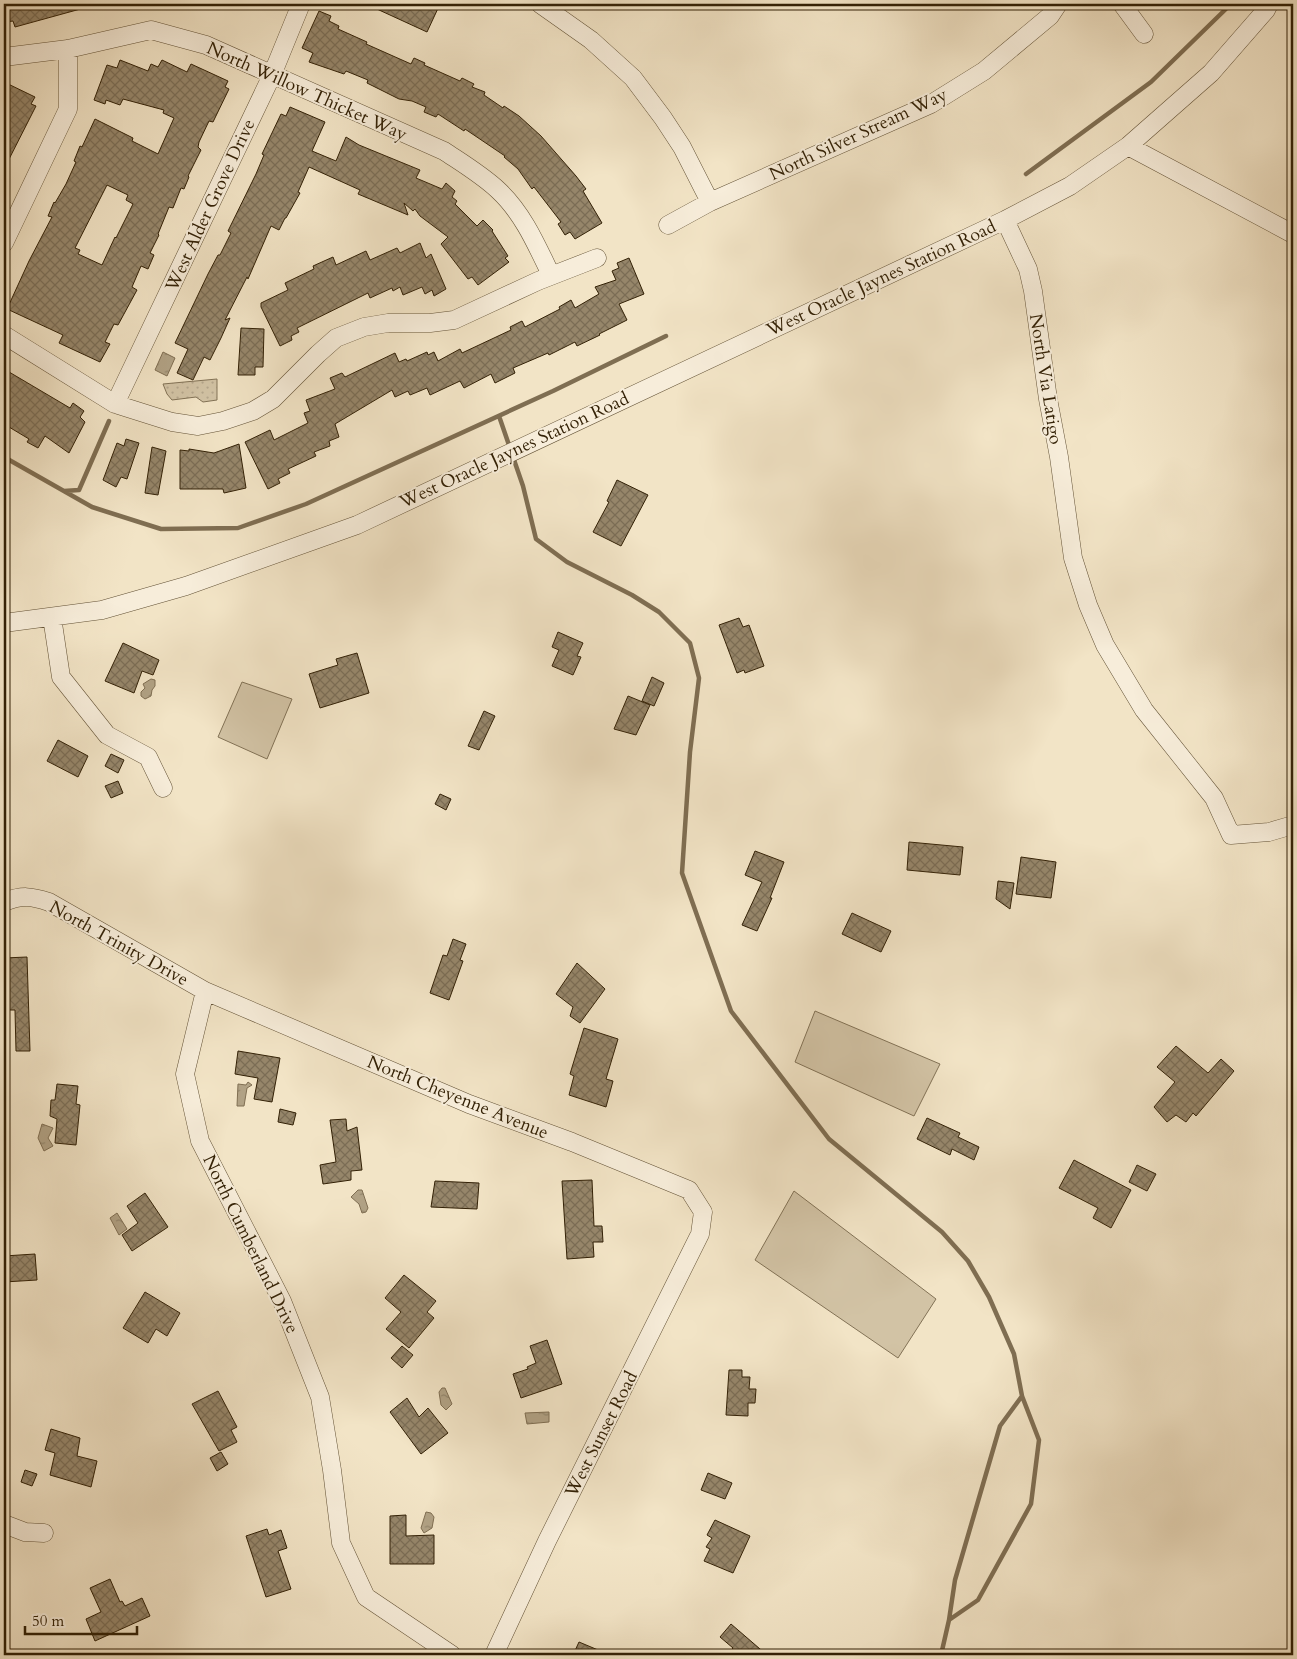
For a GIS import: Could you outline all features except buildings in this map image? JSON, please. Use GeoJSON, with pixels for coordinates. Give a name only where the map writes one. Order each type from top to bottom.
{"type":"FeatureCollection","features":[{"type":"Feature","properties":{"kind":"street","name":"West Alder Grove Drive"},"geometry":{"type":"LineString","coordinates":[[115,404],[272,75],[302,4]]}},
{"type":"Feature","properties":{"kind":"street"},"geometry":{"type":"LineString","coordinates":[[540,4],[591,40],[633,78],[682,147],[710,202]]}},
{"type":"Feature","properties":{"kind":"street","name":"North Silver Stream Way"},"geometry":{"type":"LineString","coordinates":[[668,225],[710,202],[931,104],[984,71],[1050,16],[1058,4]]}},
{"type":"Feature","properties":{"kind":"street"},"geometry":{"type":"LineString","coordinates":[[1122,4],[1144,34]]}},
{"type":"Feature","properties":{"kind":"street"},"geometry":{"type":"LineString","coordinates":[[1005,220],[1070,186],[1128,146],[1211,73],[1268,7]]}},
{"type":"Feature","properties":{"kind":"street","name":"North Willow Thicket Way"},"geometry":{"type":"LineString","coordinates":[[4,57],[68,49],[151,30],[206,45],[444,151],[477,173],[499,191],[521,218],[536,242],[551,276]]}},
{"type":"Feature","properties":{"kind":"street"},"geometry":{"type":"LineString","coordinates":[[4,243],[68,109],[68,49]]}},
{"type":"Feature","properties":{"kind":"street"},"geometry":{"type":"LineString","coordinates":[[1128,146],[1293,234]]}},
{"type":"Feature","properties":{"kind":"street","name":"West Oracle Jaynes Station Road"},"geometry":{"type":"LineString","coordinates":[[4,623],[102,610],[186,586],[356,525],[1005,220]]}},
{"type":"Feature","properties":{"kind":"street","name":"North Via Latigo"},"geometry":{"type":"LineString","coordinates":[[1005,220],[1028,270],[1033,291],[1073,558],[1088,604],[1105,645],[1144,710],[1214,798],[1231,835],[1269,832],[1293,825]]}},
{"type":"Feature","properties":{"kind":"street"},"geometry":{"type":"LineString","coordinates":[[4,335],[115,404],[172,422],[198,426],[223,421],[253,411],[273,399],[336,338],[364,327],[388,323],[430,323],[454,320],[551,276],[597,258]]}},
{"type":"Feature","properties":{"kind":"street"},"geometry":{"type":"LineString","coordinates":[[52,617],[61,677],[107,735],[148,756],[163,788]]}},
{"type":"Feature","properties":{"kind":"street","name":"North Trinity Drive"},"geometry":{"type":"LineString","coordinates":[[4,902],[18,896],[49,902],[205,991]]}},
{"type":"Feature","properties":{"kind":"street","name":"North Cheyenne Avenue"},"geometry":{"type":"LineString","coordinates":[[205,991],[470,1104],[572,1142],[689,1190],[703,1212]]}},
{"type":"Feature","properties":{"kind":"street","name":"North Cumberland Drive"},"geometry":{"type":"LineString","coordinates":[[205,991],[185,1074],[200,1140],[282,1301],[320,1397],[341,1543],[366,1597],[452,1655]]}},
{"type":"Feature","properties":{"kind":"street","name":"West Sunset Road"},"geometry":{"type":"LineString","coordinates":[[494,1655],[544,1546],[700,1234],[703,1212]]}},
{"type":"Feature","properties":{"kind":"street"},"geometry":{"type":"LineString","coordinates":[[4,1524],[25,1532],[44,1533]]}},
{"type":"Feature","properties":{"kind":"shaded area"},"geometry":{"type":"Polygon","coordinates":[[[217,379],[217,400],[203,402],[196,397],[172,400],[163,384],[217,379]]]}},
{"type":"Feature","properties":{"kind":"shaded area"},"geometry":{"type":"Polygon","coordinates":[[[242,682],[292,699],[267,759],[218,737],[242,682]]]}},
{"type":"Feature","properties":{"kind":"shaded area"},"geometry":{"type":"Polygon","coordinates":[[[815,1011],[940,1064],[914,1116],[795,1062],[815,1011]]]}},
{"type":"Feature","properties":{"kind":"shaded area"},"geometry":{"type":"Polygon","coordinates":[[[794,1191],[936,1299],[898,1358],[755,1260],[794,1191]]]}},
{"type":"Feature","properties":{"kind":"water"},"geometry":{"type":"Polygon","coordinates":[[[163,352],[175,358],[167,376],[155,370],[163,352]]]}},
{"type":"Feature","properties":{"kind":"water"},"geometry":{"type":"Polygon","coordinates":[[[151,679],[155,680],[155,686],[151,696],[145,699],[141,696],[141,692],[145,688],[143,684],[151,679]]]}},
{"type":"Feature","properties":{"kind":"water"},"geometry":{"type":"Polygon","coordinates":[[[248,1082],[252,1085],[247,1088],[244,1106],[237,1106],[238,1084],[246,1085],[248,1082]]]}},
{"type":"Feature","properties":{"kind":"water"},"geometry":{"type":"Polygon","coordinates":[[[42,1124],[53,1128],[48,1138],[53,1146],[44,1151],[38,1138],[42,1124]]]}},
{"type":"Feature","properties":{"kind":"water"},"geometry":{"type":"Polygon","coordinates":[[[358,1190],[362,1190],[368,1208],[366,1212],[362,1213],[359,1204],[351,1197],[358,1190]]]}},
{"type":"Feature","properties":{"kind":"water"},"geometry":{"type":"Polygon","coordinates":[[[117,1213],[127,1229],[119,1235],[110,1218],[117,1213]]]}},
{"type":"Feature","properties":{"kind":"water"},"geometry":{"type":"Polygon","coordinates":[[[442,1388],[445,1388],[452,1404],[446,1410],[441,1405],[439,1392],[442,1388]]]}},
{"type":"Feature","properties":{"kind":"water"},"geometry":{"type":"Polygon","coordinates":[[[549,1412],[549,1422],[527,1424],[525,1413],[549,1412]]]}},
{"type":"Feature","properties":{"kind":"water"},"geometry":{"type":"Polygon","coordinates":[[[426,1512],[431,1513],[434,1517],[432,1528],[424,1533],[421,1528],[426,1512]]]}},
{"type":"Feature","properties":{"kind":"waterway"},"geometry":{"type":"LineString","coordinates":[[1026,174],[1151,82],[1231,4]]}},
{"type":"Feature","properties":{"kind":"waterway"},"geometry":{"type":"LineString","coordinates":[[4,457],[92,507],[161,529],[238,528],[306,504],[553,391],[666,336]]}},
{"type":"Feature","properties":{"kind":"waterway"},"geometry":{"type":"LineString","coordinates":[[499,416],[510,448]]}},
{"type":"Feature","properties":{"kind":"waterway"},"geometry":{"type":"LineString","coordinates":[[64,491],[79,490],[109,421]]}},
{"type":"Feature","properties":{"kind":"waterway"},"geometry":{"type":"LineString","coordinates":[[513,457],[523,486],[536,539],[567,562],[632,595],[659,612],[690,643],[699,678],[690,752],[682,873],[731,1011],[829,1139],[942,1232],[968,1261],[989,1297],[1014,1354],[1022,1396],[1039,1440],[1031,1504],[978,1600],[949,1620],[941,1655]]}},
{"type":"Feature","properties":{"kind":"waterway"},"geometry":{"type":"LineString","coordinates":[[949,1620],[955,1580],[1000,1426],[1022,1396]]}}]}
